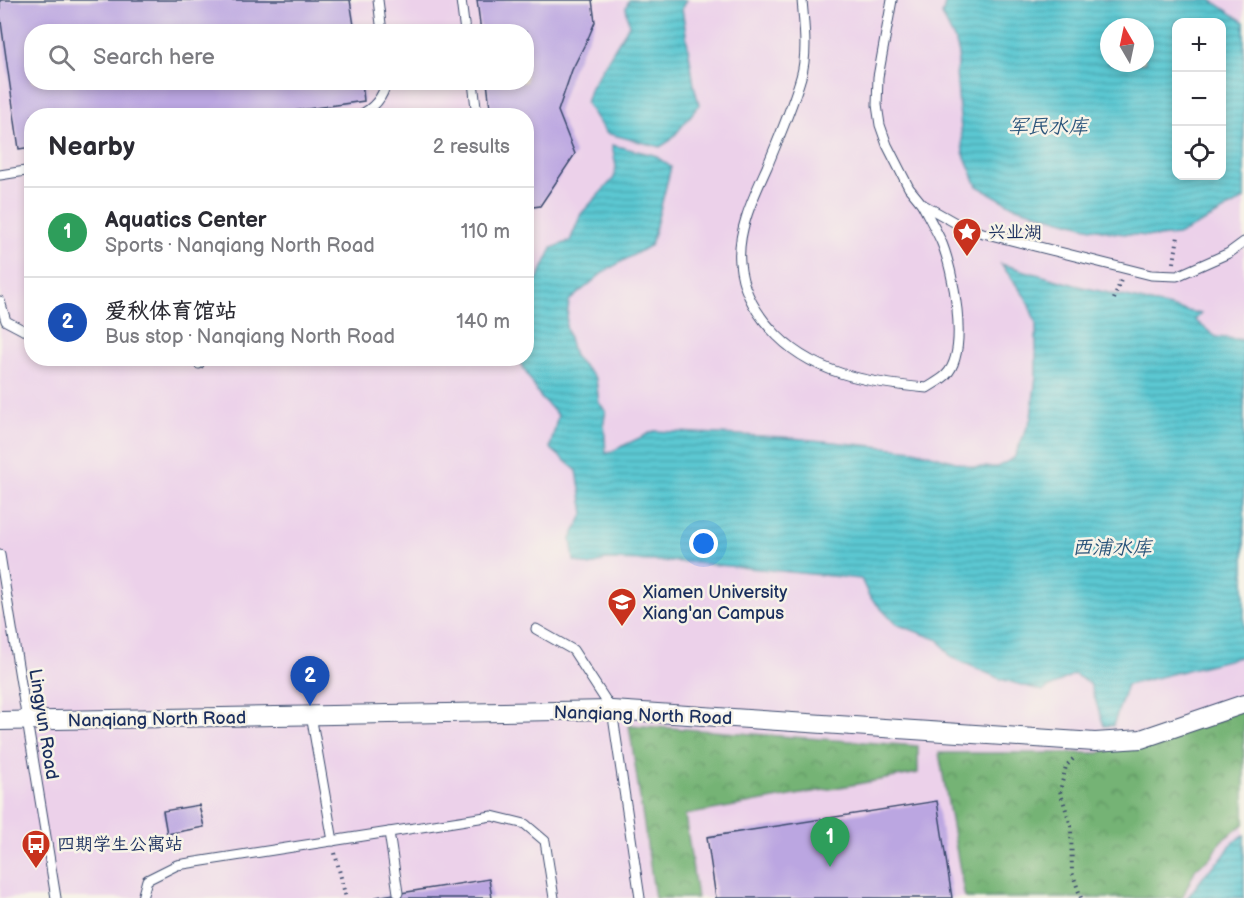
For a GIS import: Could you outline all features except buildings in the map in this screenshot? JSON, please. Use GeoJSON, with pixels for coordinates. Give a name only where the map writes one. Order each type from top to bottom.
{"type":"FeatureCollection","features":[{"type":"Feature","properties":{"kind":"street","name":"Nanqiang North Road"},"geometry":{"type":"LineString","coordinates":[[0,722],[612,710],[1078,741],[1141,739],[1244,704]]}},
{"type":"Feature","properties":{"kind":"lane"},"geometry":{"type":"LineString","coordinates":[[378,0],[381,24]]}},
{"type":"Feature","properties":{"kind":"lane"},"geometry":{"type":"LineString","coordinates":[[461,0],[464,24]]}},
{"type":"Feature","properties":{"kind":"lane"},"geometry":{"type":"LineString","coordinates":[[802,0],[804,40],[802,74],[745,223],[740,263],[746,290],[754,308],[783,344],[813,363],[844,375],[927,388],[947,374],[957,353],[957,321],[952,277],[942,242],[922,204],[909,188],[887,145],[880,125],[877,105],[878,77],[892,0]]}},
{"type":"Feature","properties":{"kind":"lane"},"geometry":{"type":"LineString","coordinates":[[373,108],[383,90]]}},
{"type":"Feature","properties":{"kind":"lane"},"geometry":{"type":"LineString","coordinates":[[474,90],[476,108]]}},
{"type":"Feature","properties":{"kind":"lane"},"geometry":{"type":"LineString","coordinates":[[0,176],[24,174]]}},
{"type":"Feature","properties":{"kind":"lane"},"geometry":{"type":"LineString","coordinates":[[922,204],[961,226],[983,234],[1151,275],[1177,276],[1228,253],[1244,242]]}},
{"type":"Feature","properties":{"kind":"lane"},"geometry":{"type":"LineString","coordinates":[[0,301],[6,321],[24,330]]}},
{"type":"Feature","properties":{"kind":"lane","name":"Lingyun Road"},"geometry":{"type":"LineString","coordinates":[[0,555],[56,898]]}},
{"type":"Feature","properties":{"kind":"lane"},"geometry":{"type":"LineString","coordinates":[[536,629],[573,650],[612,710],[640,898]]}},
{"type":"Feature","properties":{"kind":"lane"},"geometry":{"type":"LineString","coordinates":[[311,715],[333,841]]}},
{"type":"Feature","properties":{"kind":"lane"},"geometry":{"type":"LineString","coordinates":[[142,898],[147,880],[177,865],[492,816],[525,824],[544,841],[554,898]]}},
{"type":"Feature","properties":{"kind":"lane"},"geometry":{"type":"LineString","coordinates":[[389,832],[398,893]]}},
{"type":"Feature","properties":{"kind":"path"},"geometry":{"type":"LineString","coordinates":[[1172,276],[1178,236]]}},
{"type":"Feature","properties":{"kind":"path"},"geometry":{"type":"LineString","coordinates":[[1078,741],[1075,756],[1066,766],[1060,791],[1071,826],[1072,872],[1081,898]]}},
{"type":"Feature","properties":{"kind":"path"},"geometry":{"type":"LineString","coordinates":[[333,841],[346,898]]}},
{"type":"Feature","properties":{"kind":"shaded area","name":"Xiamen University Xiang'an Campus"},"geometry":{"type":"Polygon","coordinates":[[[0,0],[1244,0],[1244,898],[0,898],[0,0]]]}},
{"type":"Feature","properties":{"kind":"green space"},"geometry":{"type":"Polygon","coordinates":[[[1244,703],[1244,824],[1221,841],[1212,857],[1196,868],[1182,898],[965,898],[939,753],[1099,753],[1244,703]]]}},
{"type":"Feature","properties":{"kind":"green space"},"geometry":{"type":"Polygon","coordinates":[[[629,725],[918,746],[918,773],[685,815],[697,898],[655,898],[629,725]]]}},
{"type":"Feature","properties":{"kind":"water"},"geometry":{"type":"Polygon","coordinates":[[[629,0],[686,0],[682,8],[699,105],[671,140],[660,147],[606,133],[586,103],[591,87],[629,25],[626,7],[629,0]]]}},
{"type":"Feature","properties":{"kind":"water","name":"军民水库"},"geometry":{"type":"Polygon","coordinates":[[[946,0],[1211,0],[1244,22],[1244,199],[1177,235],[1158,237],[1116,233],[1083,226],[1013,206],[977,186],[963,152],[956,72],[959,54],[942,15],[946,0]]]}},
{"type":"Feature","properties":{"kind":"water","name":"西浦水库"},"geometry":{"type":"Polygon","coordinates":[[[612,145],[654,155],[671,167],[651,245],[605,271],[569,301],[566,327],[574,356],[596,379],[599,403],[606,411],[604,421],[606,454],[654,431],[782,437],[914,450],[973,467],[997,467],[1014,458],[1031,418],[1036,376],[1036,323],[1026,298],[1001,264],[1082,287],[1201,314],[1195,320],[1216,337],[1244,340],[1244,656],[1127,685],[1113,726],[1104,726],[1090,684],[1074,674],[1043,691],[1000,679],[951,657],[939,640],[896,624],[869,596],[861,579],[688,562],[605,560],[590,566],[574,561],[571,539],[584,513],[577,471],[550,448],[558,415],[541,398],[522,366],[534,366],[534,283],[552,248],[570,241],[581,214],[614,178],[616,166],[612,145]]]}},
{"type":"Feature","properties":{"kind":"water"},"geometry":{"type":"Polygon","coordinates":[[[1244,835],[1244,898],[1187,898],[1207,872],[1223,857],[1232,843],[1244,835]]]}},
{"type":"Feature","properties":{"kind":"place","name":"兴业湖"},"geometry":{"type":"Point","coordinates":[967,258]}},
{"type":"Feature","properties":{"kind":"place","name":"Xiamen University Xiang'an Campus"},"geometry":{"type":"Point","coordinates":[622,628]}},
{"type":"Feature","properties":{"kind":"place","name":"爱秋体育馆站"},"geometry":{"type":"Point","coordinates":[310,706]}},
{"type":"Feature","properties":{"kind":"place","name":"Aquatics Center"},"geometry":{"type":"Point","coordinates":[830,867]}},
{"type":"Feature","properties":{"kind":"place","name":"四期学生公寓站"},"geometry":{"type":"Point","coordinates":[36,870]}}]}
